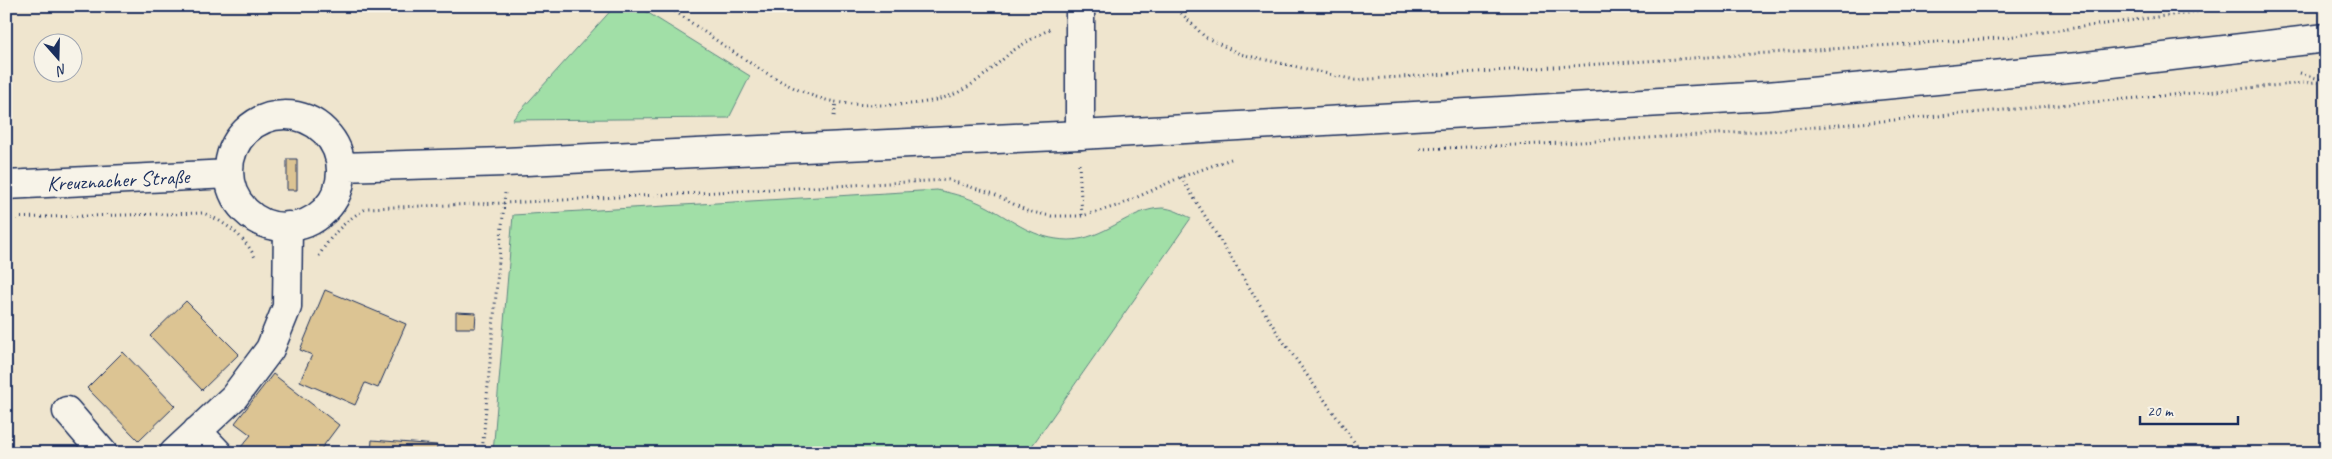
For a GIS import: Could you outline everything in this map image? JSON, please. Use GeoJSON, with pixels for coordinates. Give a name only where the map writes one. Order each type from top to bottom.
{"type":"FeatureCollection","features":[{"type":"Feature","properties":{"kind":"main road"},"geometry":{"type":"LineString","coordinates":[[1080,10],[1080,135]]}},
{"type":"Feature","properties":{"kind":"main road"},"geometry":{"type":"LineString","coordinates":[[340,167],[505,162],[1080,135],[1777,95],[2078,67],[2326,38]]}},
{"type":"Feature","properties":{"kind":"main road"},"geometry":{"type":"LineString","coordinates":[[288,115],[314,123],[324,131],[338,154],[340,167],[340,180],[330,204],[310,220],[288,226],[263,222],[252,216],[236,198],[229,174],[232,154],[241,136],[262,120],[288,115]]}},
{"type":"Feature","properties":{"kind":"main road","name":"Kreuznacher Straße"},"geometry":{"type":"LineString","coordinates":[[6,185],[229,174]]}},
{"type":"Feature","properties":{"kind":"main road"},"geometry":{"type":"LineString","coordinates":[[174,453],[234,397],[270,349],[287,307],[288,226]]}},
{"type":"Feature","properties":{"kind":"main road"},"geometry":{"type":"LineString","coordinates":[[67,411],[103,453]]}},
{"type":"Feature","properties":{"kind":"main road"},"geometry":{"type":"LineString","coordinates":[[198,431],[218,453]]}},
{"type":"Feature","properties":{"kind":"path"},"geometry":{"type":"LineString","coordinates":[[666,6],[768,72],[807,94],[855,105],[900,105],[934,101],[947,97],[971,85],[1029,40],[1080,10]]}},
{"type":"Feature","properties":{"kind":"path"},"geometry":{"type":"LineString","coordinates":[[1174,6],[1205,37],[1240,54],[1355,80],[1999,38],[2240,6]]}},
{"type":"Feature","properties":{"kind":"path"},"geometry":{"type":"LineString","coordinates":[[1414,149],[1564,143],[1783,130],[2326,81]]}},
{"type":"Feature","properties":{"kind":"path"},"geometry":{"type":"LineString","coordinates":[[1080,135],[1079,177],[1082,216]]}},
{"type":"Feature","properties":{"kind":"path"},"geometry":{"type":"LineString","coordinates":[[482,453],[504,203],[948,180],[994,194],[1027,210],[1051,216],[1082,216],[1120,205],[1181,177],[1240,157]]}},
{"type":"Feature","properties":{"kind":"path"},"geometry":{"type":"LineString","coordinates":[[1181,177],[1278,334],[1362,453]]}},
{"type":"Feature","properties":{"kind":"green space"},"geometry":{"type":"Polygon","coordinates":[[[615,6],[637,6],[750,76],[729,118],[512,120],[615,6]]]}},
{"type":"Feature","properties":{"kind":"green space"},"geometry":{"type":"Polygon","coordinates":[[[937,190],[975,201],[1025,229],[1056,239],[1081,239],[1105,230],[1138,213],[1162,208],[1191,218],[1027,453],[493,453],[513,215],[937,190]]]}},
{"type":"Feature","properties":{"kind":"building"},"geometry":{"type":"Polygon","coordinates":[[[287,159],[297,159],[297,190],[287,190],[287,159]]]}},
{"type":"Feature","properties":{"kind":"building"},"geometry":{"type":"Polygon","coordinates":[[[325,290],[406,324],[378,388],[365,383],[355,405],[300,381],[312,355],[300,350],[325,290]]]}},
{"type":"Feature","properties":{"kind":"building"},"geometry":{"type":"Polygon","coordinates":[[[186,301],[239,354],[202,390],[150,336],[186,301]]]}},
{"type":"Feature","properties":{"kind":"building"},"geometry":{"type":"Polygon","coordinates":[[[456,312],[476,313],[475,328],[456,328],[456,312]]]}},
{"type":"Feature","properties":{"kind":"building"},"geometry":{"type":"Polygon","coordinates":[[[123,352],[175,406],[139,441],[87,388],[123,352]]]}},
{"type":"Feature","properties":{"kind":"building"},"geometry":{"type":"Polygon","coordinates":[[[273,374],[339,425],[318,453],[249,453],[241,447],[251,435],[235,423],[273,374]]]}},
{"type":"Feature","properties":{"kind":"building"},"geometry":{"type":"Polygon","coordinates":[[[372,440],[437,445],[436,453],[371,453],[372,440]]]}},
{"type":"Feature","properties":{"kind":"building"},"geometry":{"type":"Polygon","coordinates":[[[20,450],[70,453],[20,453],[20,450]]]}}]}
